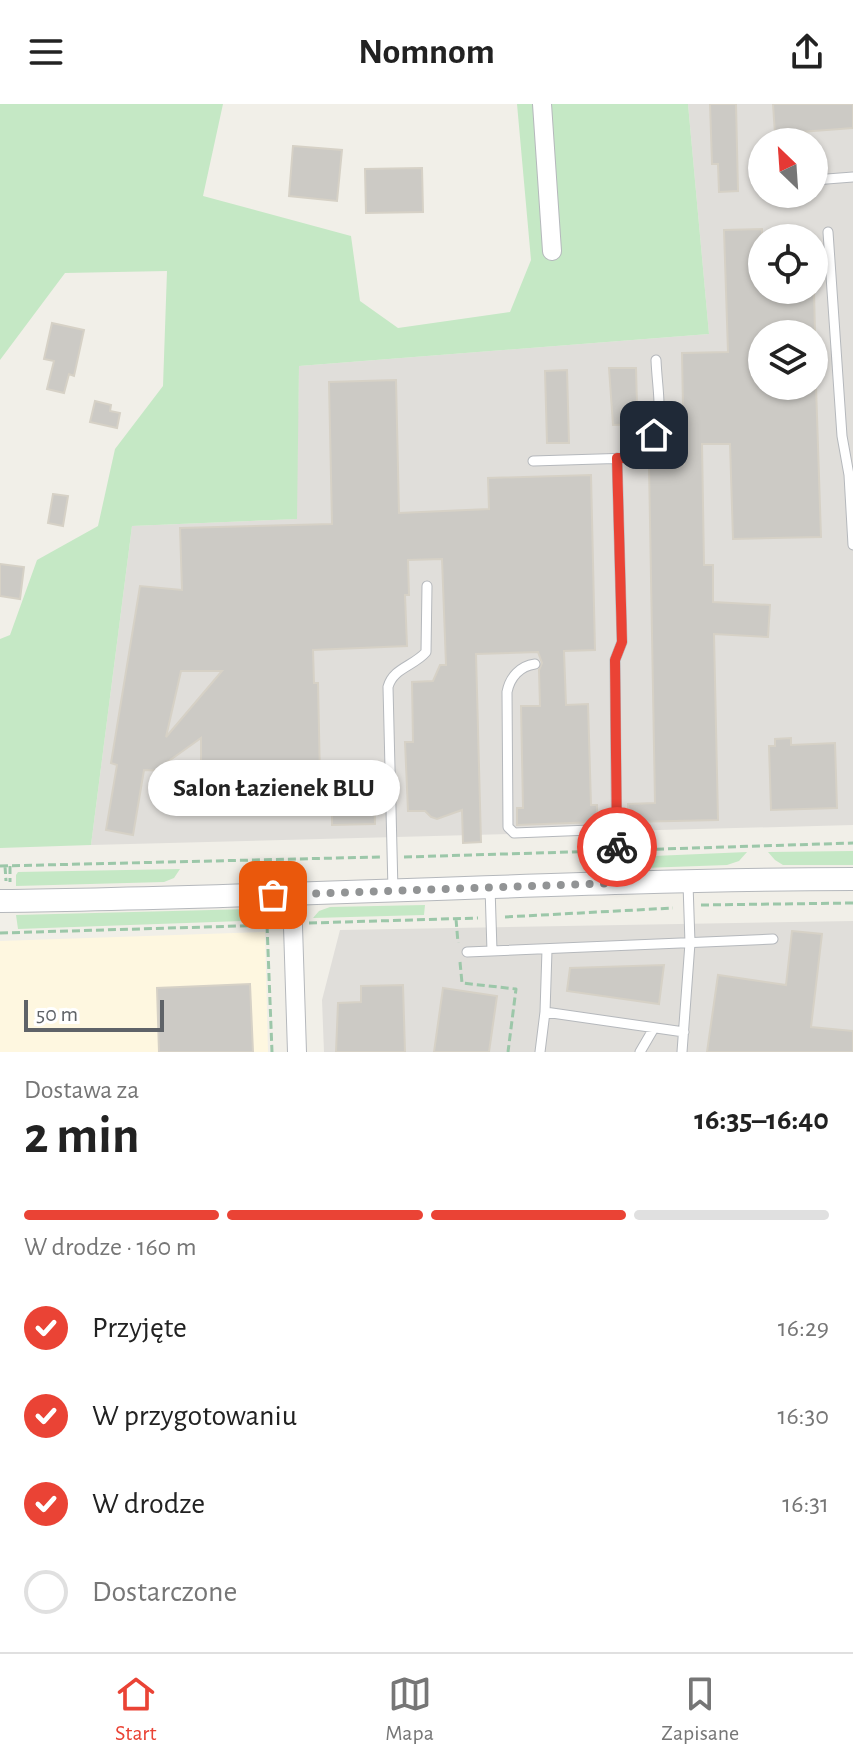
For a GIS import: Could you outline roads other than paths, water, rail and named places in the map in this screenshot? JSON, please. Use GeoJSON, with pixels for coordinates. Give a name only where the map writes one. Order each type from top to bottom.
{"type":"FeatureCollection","features":[{"type":"Feature","properties":{"kind":"street"},"geometry":{"type":"LineString","coordinates":[[542,104],[552,251]]}},
{"type":"Feature","properties":{"kind":"street"},"geometry":{"type":"LineString","coordinates":[[0,901],[853,879]]}},
{"type":"Feature","properties":{"kind":"street"},"geometry":{"type":"LineString","coordinates":[[292,895],[297,1052]]}},
{"type":"Feature","properties":{"kind":"lane"},"geometry":{"type":"LineString","coordinates":[[828,179],[853,177]]}},
{"type":"Feature","properties":{"kind":"lane"},"geometry":{"type":"LineString","coordinates":[[828,232],[853,545]]}},
{"type":"Feature","properties":{"kind":"lane"},"geometry":{"type":"LineString","coordinates":[[533,461],[631,458],[654,435],[658,421],[656,360]]}},
{"type":"Feature","properties":{"kind":"lane"},"geometry":{"type":"LineString","coordinates":[[617,458],[622,642],[615,660],[617,883]]}},
{"type":"Feature","properties":{"kind":"lane"},"geometry":{"type":"LineString","coordinates":[[393,890],[388,687],[396,672],[419,660],[426,652],[427,586]]}},
{"type":"Feature","properties":{"kind":"lane"},"geometry":{"type":"LineString","coordinates":[[535,664],[520,670],[507,692],[510,832],[617,829]]}},
{"type":"Feature","properties":{"kind":"lane"},"geometry":{"type":"LineString","coordinates":[[682,1052],[690,943],[688,882]]}},
{"type":"Feature","properties":{"kind":"lane"},"geometry":{"type":"LineString","coordinates":[[490,887],[492,951]]}},
{"type":"Feature","properties":{"kind":"lane"},"geometry":{"type":"LineString","coordinates":[[463,955],[492,951],[773,939]]}},
{"type":"Feature","properties":{"kind":"lane"},"geometry":{"type":"LineString","coordinates":[[540,1052],[547,950]]}},
{"type":"Feature","properties":{"kind":"lane"},"geometry":{"type":"LineString","coordinates":[[545,1012],[684,1032]]}},
{"type":"Feature","properties":{"kind":"lane"},"geometry":{"type":"LineString","coordinates":[[640,1052],[654,1028]]}},
{"type":"Feature","properties":{"kind":"place","name":"Salon Łazienek BLU"},"geometry":{"type":"Point","coordinates":[273,895]}}]}
